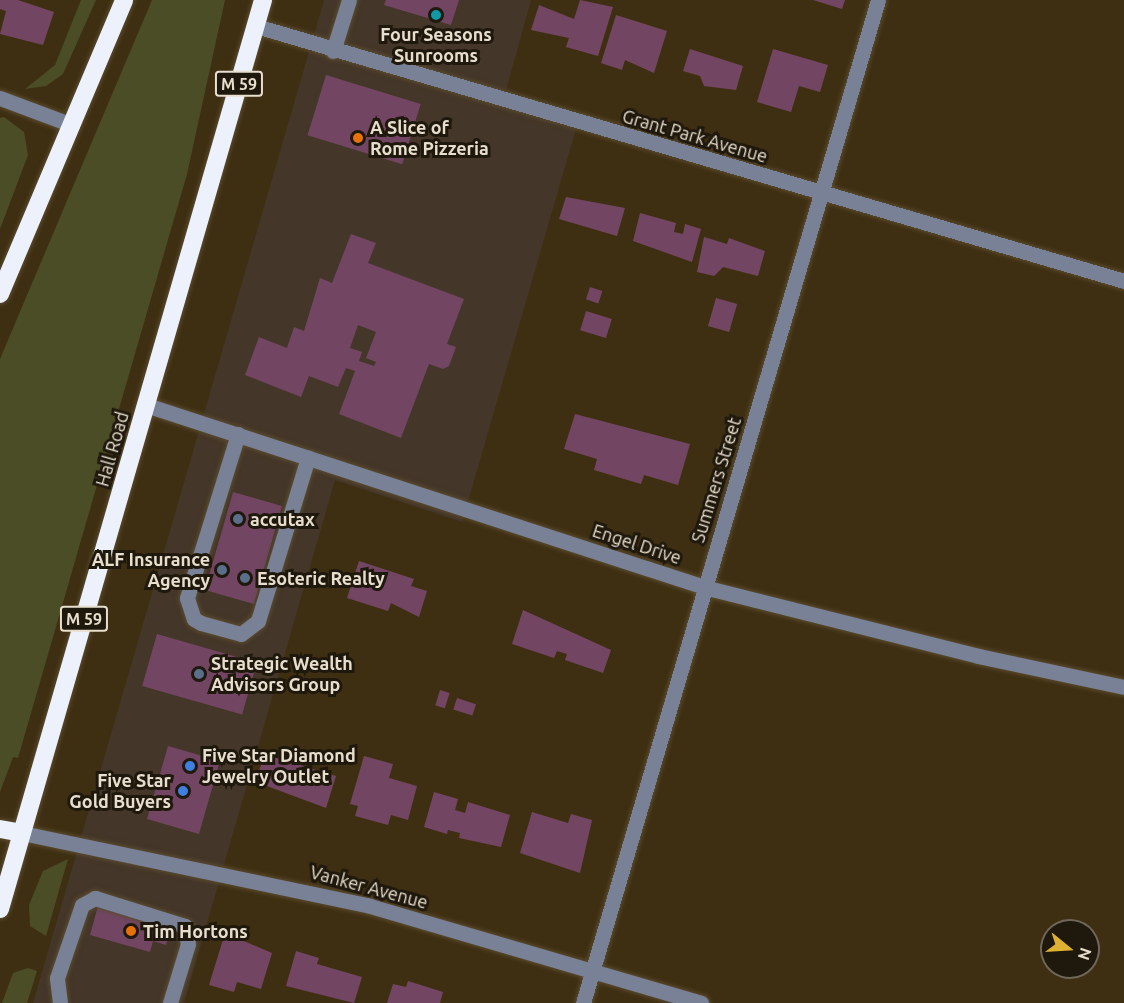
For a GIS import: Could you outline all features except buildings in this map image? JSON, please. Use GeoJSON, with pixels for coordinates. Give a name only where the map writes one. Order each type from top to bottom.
{"type":"FeatureCollection","features":[{"type":"Feature","properties":{"kind":"highway"},"geometry":{"type":"LineString","coordinates":[[0,294],[124,0]]}},
{"type":"Feature","properties":{"kind":"highway","name":"Hall Road"},"geometry":{"type":"LineString","coordinates":[[0,909],[263,0]]}},
{"type":"Feature","properties":{"kind":"highway"},"geometry":{"type":"LineString","coordinates":[[0,829],[22,833]]}},
{"type":"Feature","properties":{"kind":"street"},"geometry":{"type":"LineString","coordinates":[[333,51],[349,0]]}},
{"type":"Feature","properties":{"kind":"street","name":"Summers Street"},"geometry":{"type":"LineString","coordinates":[[583,1003],[878,0]]}},
{"type":"Feature","properties":{"kind":"street","name":"Grant Park Avenue"},"geometry":{"type":"LineString","coordinates":[[256,26],[333,51],[1124,281]]}},
{"type":"Feature","properties":{"kind":"street"},"geometry":{"type":"LineString","coordinates":[[0,98],[72,125]]}},
{"type":"Feature","properties":{"kind":"street","name":"Engel Drive"},"geometry":{"type":"LineString","coordinates":[[146,405],[704,587],[978,656],[1124,687]]}},
{"type":"Feature","properties":{"kind":"street"},"geometry":{"type":"LineString","coordinates":[[238,434],[187,598],[194,619],[201,623],[241,634],[258,621],[308,457]]}},
{"type":"Feature","properties":{"kind":"street","name":"Vanker Avenue"},"geometry":{"type":"LineString","coordinates":[[22,833],[370,906],[701,1003]]}},
{"type":"Feature","properties":{"kind":"street"},"geometry":{"type":"LineString","coordinates":[[60,1003],[57,978],[82,905],[95,898],[185,926],[188,944],[170,1003]]}},
{"type":"Feature","properties":{"kind":"shaded area"},"geometry":{"type":"Polygon","coordinates":[[[324,0],[531,0],[502,105],[576,129],[462,522],[335,480],[184,1003],[33,1003],[324,0]]]}},
{"type":"Feature","properties":{"kind":"green space"},"geometry":{"type":"Polygon","coordinates":[[[81,0],[96,0],[63,74],[46,86],[25,89],[55,65],[81,0]]]}},
{"type":"Feature","properties":{"kind":"green space"},"geometry":{"type":"Polygon","coordinates":[[[152,0],[225,0],[187,174],[18,758],[13,757],[0,792],[0,359],[152,0]]]}},
{"type":"Feature","properties":{"kind":"green space"},"geometry":{"type":"Polygon","coordinates":[[[4,117],[24,132],[28,155],[0,229],[0,118],[4,117]]]}},
{"type":"Feature","properties":{"kind":"green space"},"geometry":{"type":"Polygon","coordinates":[[[68,859],[46,936],[30,926],[29,905],[43,871],[68,859]]]}},
{"type":"Feature","properties":{"kind":"green space"},"geometry":{"type":"Polygon","coordinates":[[[28,968],[37,971],[27,1003],[2,1003],[13,973],[28,968]]]}},
{"type":"Feature","properties":{"kind":"place","name":"Four Seasons Sunrooms"},"geometry":{"type":"Point","coordinates":[436,15]}},
{"type":"Feature","properties":{"kind":"place","name":"A Slice of Rome Pizzeria"},"geometry":{"type":"Point","coordinates":[358,138]}},
{"type":"Feature","properties":{"kind":"place","name":"accutax"},"geometry":{"type":"Point","coordinates":[238,519]}},
{"type":"Feature","properties":{"kind":"place","name":"ALF Insurance Agency"},"geometry":{"type":"Point","coordinates":[222,570]}},
{"type":"Feature","properties":{"kind":"place","name":"Esoteric Realty"},"geometry":{"type":"Point","coordinates":[245,578]}},
{"type":"Feature","properties":{"kind":"place","name":"Strategic Wealth Advisors Group"},"geometry":{"type":"Point","coordinates":[199,674]}},
{"type":"Feature","properties":{"kind":"place","name":"Five Star Diamond Jewelry Outlet"},"geometry":{"type":"Point","coordinates":[190,766]}},
{"type":"Feature","properties":{"kind":"place","name":"Five Star Gold Buyers"},"geometry":{"type":"Point","coordinates":[183,791]}},
{"type":"Feature","properties":{"kind":"place","name":"Tim Hortons"},"geometry":{"type":"Point","coordinates":[131,931]}}]}
